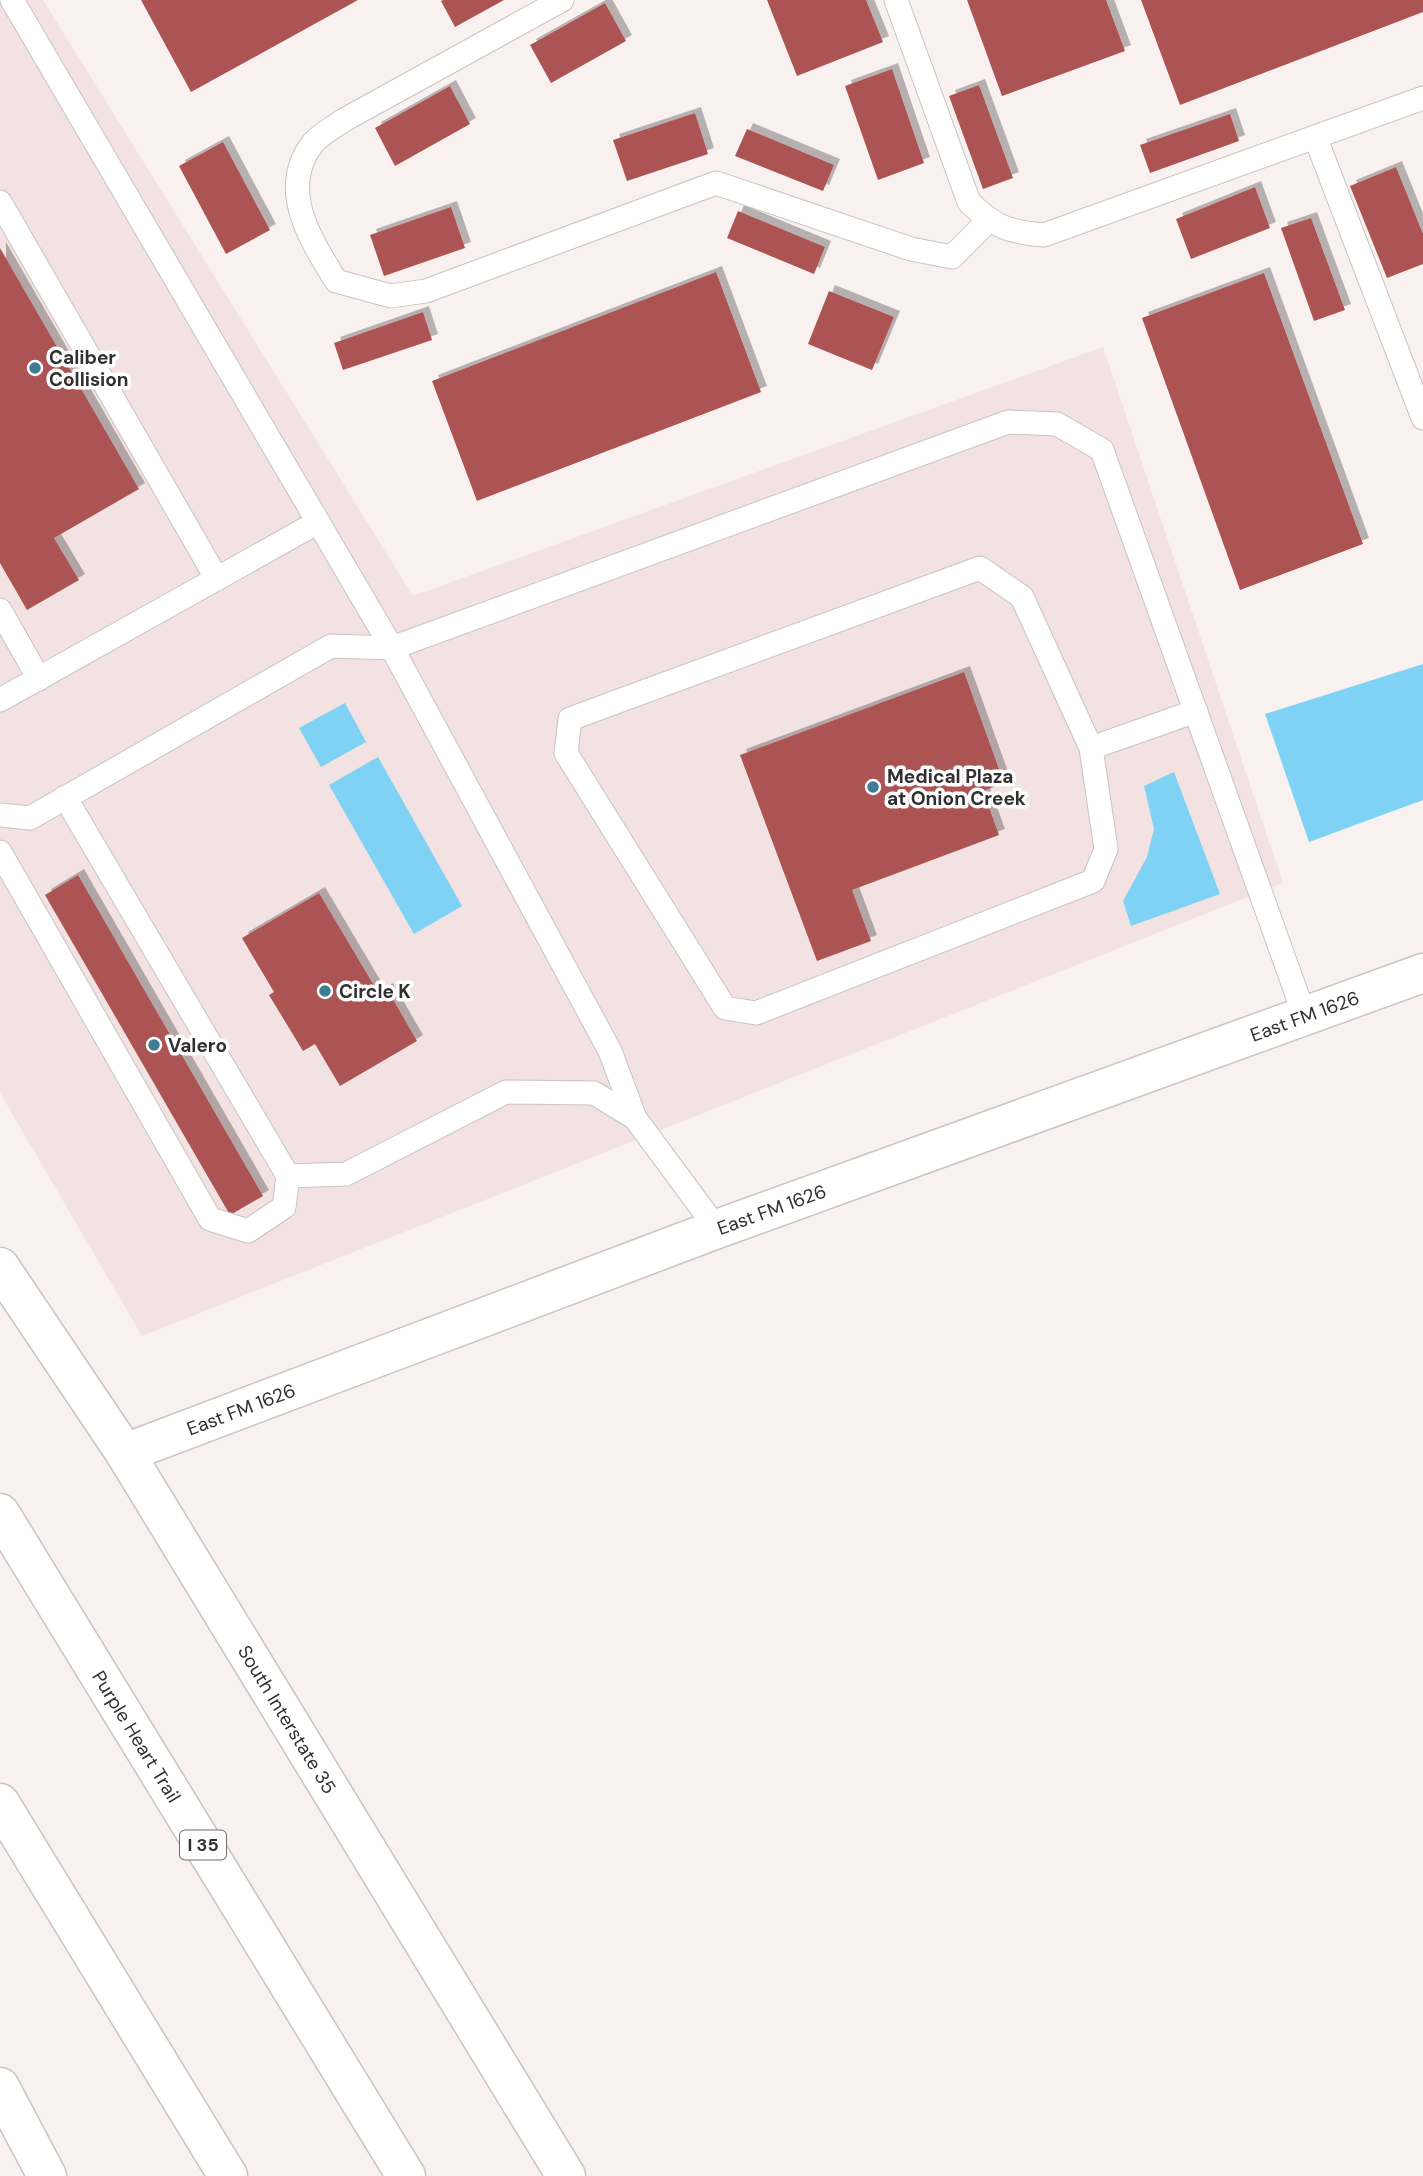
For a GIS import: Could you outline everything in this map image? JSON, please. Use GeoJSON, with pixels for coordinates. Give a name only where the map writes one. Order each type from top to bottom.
{"type":"FeatureCollection","features":[{"type":"Feature","properties":{"kind":"main road","name":"East FM 1626"},"geometry":{"type":"LineString","coordinates":[[125,1453],[717,1229],[1423,974]]}},
{"type":"Feature","properties":{"kind":"main road","name":"South Interstate 35"},"geometry":{"type":"LineString","coordinates":[[0,1267],[125,1453],[566,2176]]}},
{"type":"Feature","properties":{"kind":"main road","name":"Purple Heart Trail"},"geometry":{"type":"LineString","coordinates":[[0,1513],[406,2176]]}},
{"type":"Feature","properties":{"kind":"main road"},"geometry":{"type":"LineString","coordinates":[[0,1803],[228,2176]]}},
{"type":"Feature","properties":{"kind":"main road"},"geometry":{"type":"LineString","coordinates":[[0,2087],[47,2176]]}},
{"type":"Feature","properties":{"kind":"lane"},"geometry":{"type":"LineString","coordinates":[[12,0],[392,648],[610,1051],[635,1118],[717,1229]]}},
{"type":"Feature","properties":{"kind":"lane"},"geometry":{"type":"LineString","coordinates":[[562,0],[344,120],[314,142],[299,172],[296,197],[312,241],[336,281],[391,296],[426,291],[716,183],[911,249],[951,257],[988,221]]}},
{"type":"Feature","properties":{"kind":"lane"},"geometry":{"type":"LineString","coordinates":[[896,0],[969,202],[988,221],[1021,233],[1044,235],[1316,139],[1423,98]]}},
{"type":"Feature","properties":{"kind":"lane"},"geometry":{"type":"LineString","coordinates":[[1316,139],[1423,418]]}},
{"type":"Feature","properties":{"kind":"lane"},"geometry":{"type":"LineString","coordinates":[[0,202],[217,579]]}},
{"type":"Feature","properties":{"kind":"lane"},"geometry":{"type":"LineString","coordinates":[[0,815],[30,818],[331,646],[392,648],[1008,422],[1057,425],[1102,450],[1306,1017]]}},
{"type":"Feature","properties":{"kind":"lane"},"geometry":{"type":"LineString","coordinates":[[0,700],[318,522]]}},
{"type":"Feature","properties":{"kind":"lane"},"geometry":{"type":"LineString","coordinates":[[980,568],[1022,597],[1091,748],[1106,849],[1093,881],[757,1013],[725,1008],[566,753],[570,719],[980,568]]}},
{"type":"Feature","properties":{"kind":"lane"},"geometry":{"type":"LineString","coordinates":[[0,610],[39,678]]}},
{"type":"Feature","properties":{"kind":"lane"},"geometry":{"type":"LineString","coordinates":[[1091,748],[1196,711]]}},
{"type":"Feature","properties":{"kind":"lane"},"geometry":{"type":"LineString","coordinates":[[0,852],[210,1219],[248,1231],[285,1207],[288,1176],[65,797]]}},
{"type":"Feature","properties":{"kind":"lane"},"geometry":{"type":"LineString","coordinates":[[288,1176],[346,1174],[506,1092],[594,1093],[635,1118]]}},
{"type":"Feature","properties":{"kind":"shaded area"},"geometry":{"type":"Polygon","coordinates":[[[0,0],[43,0],[413,596],[1103,347],[1283,883],[142,1336],[0,1093],[0,0]]]}},
{"type":"Feature","properties":{"kind":"water"},"geometry":{"type":"Polygon","coordinates":[[[1423,664],[1423,800],[1309,842],[1265,714],[1423,664]]]}},
{"type":"Feature","properties":{"kind":"water"},"geometry":{"type":"Polygon","coordinates":[[[345,703],[366,742],[321,767],[299,728],[345,703]]]}},
{"type":"Feature","properties":{"kind":"water"},"geometry":{"type":"Polygon","coordinates":[[[378,757],[462,906],[414,934],[329,785],[378,757]]]}},
{"type":"Feature","properties":{"kind":"water"},"geometry":{"type":"Polygon","coordinates":[[[1174,772],[1220,894],[1131,926],[1123,901],[1147,857],[1154,829],[1144,786],[1174,772]]]}},
{"type":"Feature","properties":{"kind":"building"},"geometry":{"type":"Polygon","coordinates":[[[141,0],[358,0],[191,92],[141,0]]]}},
{"type":"Feature","properties":{"kind":"building"},"geometry":{"type":"Polygon","coordinates":[[[504,0],[455,27],[441,1],[504,0]]]}},
{"type":"Feature","properties":{"kind":"building"},"geometry":{"type":"Polygon","coordinates":[[[767,0],[866,0],[883,42],[797,76],[767,0]]]}},
{"type":"Feature","properties":{"kind":"building"},"geometry":{"type":"Polygon","coordinates":[[[967,0],[1106,0],[1125,51],[1002,96],[967,0]]]}},
{"type":"Feature","properties":{"kind":"building"},"geometry":{"type":"Polygon","coordinates":[[[1141,0],[1423,0],[1423,12],[1180,105],[1141,0]]]}},
{"type":"Feature","properties":{"kind":"building"},"geometry":{"type":"Polygon","coordinates":[[[605,3],[626,41],[551,83],[530,45],[605,3]]]}},
{"type":"Feature","properties":{"kind":"building"},"geometry":{"type":"Polygon","coordinates":[[[892,69],[924,163],[878,180],[845,86],[892,69]]]}},
{"type":"Feature","properties":{"kind":"building"},"geometry":{"type":"Polygon","coordinates":[[[979,85],[1013,178],[983,189],[949,96],[979,85]]]}},
{"type":"Feature","properties":{"kind":"building"},"geometry":{"type":"Polygon","coordinates":[[[450,86],[470,124],[395,166],[375,128],[450,86]]]}},
{"type":"Feature","properties":{"kind":"building"},"geometry":{"type":"Polygon","coordinates":[[[695,113],[708,154],[627,181],[613,140],[695,113]]]}},
{"type":"Feature","properties":{"kind":"building"},"geometry":{"type":"Polygon","coordinates":[[[1230,114],[1239,141],[1150,173],[1140,145],[1230,114]]]}},
{"type":"Feature","properties":{"kind":"building"},"geometry":{"type":"Polygon","coordinates":[[[747,129],[834,165],[823,191],[735,156],[747,129]]]}},
{"type":"Feature","properties":{"kind":"building"},"geometry":{"type":"Polygon","coordinates":[[[223,142],[270,230],[226,254],[179,166],[223,142]]]}},
{"type":"Feature","properties":{"kind":"building"},"geometry":{"type":"Polygon","coordinates":[[[1396,167],[1423,234],[1423,264],[1387,278],[1350,186],[1396,167]]]}},
{"type":"Feature","properties":{"kind":"building"},"geometry":{"type":"Polygon","coordinates":[[[1255,187],[1270,228],[1191,259],[1176,219],[1255,187]]]}},
{"type":"Feature","properties":{"kind":"building"},"geometry":{"type":"Polygon","coordinates":[[[451,207],[465,248],[384,276],[370,235],[451,207]]]}},
{"type":"Feature","properties":{"kind":"building"},"geometry":{"type":"Polygon","coordinates":[[[738,211],[825,247],[814,274],[727,238],[738,211]]]}},
{"type":"Feature","properties":{"kind":"building"},"geometry":{"type":"Polygon","coordinates":[[[1311,218],[1345,310],[1314,321],[1281,228],[1311,218]]]}},
{"type":"Feature","properties":{"kind":"building","name":"Caliber Collision"},"geometry":{"type":"Polygon","coordinates":[[[0,248],[139,489],[54,538],[79,580],[27,610],[0,563],[0,248]]]}},
{"type":"Feature","properties":{"kind":"building"},"geometry":{"type":"Polygon","coordinates":[[[716,272],[761,392],[477,501],[432,381],[716,272]]]}},
{"type":"Feature","properties":{"kind":"building"},"geometry":{"type":"Polygon","coordinates":[[[1264,273],[1363,544],[1240,590],[1142,318],[1264,273]]]}},
{"type":"Feature","properties":{"kind":"building"},"geometry":{"type":"Polygon","coordinates":[[[829,291],[894,317],[872,370],[808,344],[829,291]]]}},
{"type":"Feature","properties":{"kind":"building"},"geometry":{"type":"Polygon","coordinates":[[[423,312],[432,340],[343,370],[334,343],[423,312]]]}},
{"type":"Feature","properties":{"kind":"building","name":"Medical Plaza at Onion Creek"},"geometry":{"type":"Polygon","coordinates":[[[964,672],[1004,783],[983,791],[999,835],[852,890],[871,941],[817,961],[740,755],[964,672]]]}},
{"type":"Feature","properties":{"kind":"building","name":"Valero"},"geometry":{"type":"Polygon","coordinates":[[[78,875],[263,1196],[230,1215],[45,895],[78,875]]]}},
{"type":"Feature","properties":{"kind":"building","name":"Circle K"},"geometry":{"type":"Polygon","coordinates":[[[319,893],[379,994],[387,989],[417,1041],[340,1086],[315,1044],[303,1051],[269,995],[274,992],[242,938],[319,893]]]}},
{"type":"Feature","properties":{"kind":"place","name":"Caliber Collision"},"geometry":{"type":"Point","coordinates":[35,368]}},
{"type":"Feature","properties":{"kind":"place","name":"Medical Plaza at Onion Creek"},"geometry":{"type":"Point","coordinates":[873,787]}},
{"type":"Feature","properties":{"kind":"place","name":"Circle K"},"geometry":{"type":"Point","coordinates":[325,991]}},
{"type":"Feature","properties":{"kind":"place","name":"Valero"},"geometry":{"type":"Point","coordinates":[154,1045]}}]}
